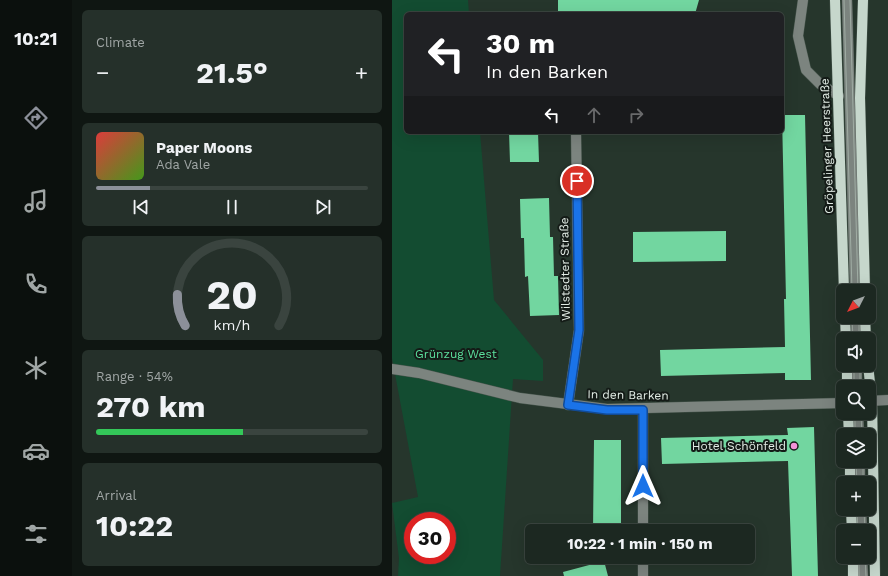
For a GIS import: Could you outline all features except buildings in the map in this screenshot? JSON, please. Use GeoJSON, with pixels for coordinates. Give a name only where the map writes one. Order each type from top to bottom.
{"type":"FeatureCollection","features":[{"type":"Feature","properties":{"kind":"main road","name":"Gröpelinger Heerstraße"},"geometry":{"type":"LineString","coordinates":[[836,0],[844,284]]}},
{"type":"Feature","properties":{"kind":"main road"},"geometry":{"type":"LineString","coordinates":[[864,0],[860,98],[865,284]]}},
{"type":"Feature","properties":{"kind":"main road"},"geometry":{"type":"LineString","coordinates":[[871,420],[875,576]]}},
{"type":"Feature","properties":{"kind":"main road"},"geometry":{"type":"LineString","coordinates":[[852,564],[853,576]]}},
{"type":"Feature","properties":{"kind":"street"},"geometry":{"type":"LineString","coordinates":[[803,0],[798,36],[806,70],[820,84],[838,96]]}},
{"type":"Feature","properties":{"kind":"street"},"geometry":{"type":"LineString","coordinates":[[847,0],[855,284]]}},
{"type":"Feature","properties":{"kind":"street","name":"Wilstedter Straße"},"geometry":{"type":"LineString","coordinates":[[568,405],[579,330],[576,134]]}},
{"type":"Feature","properties":{"kind":"street","name":"In den Barken"},"geometry":{"type":"LineString","coordinates":[[392,369],[426,374],[520,398],[607,410],[836,403]]}},
{"type":"Feature","properties":{"kind":"street"},"geometry":{"type":"LineString","coordinates":[[876,401],[888,400]]}},
{"type":"Feature","properties":{"kind":"street"},"geometry":{"type":"LineString","coordinates":[[643,410],[643,524]]}},
{"type":"Feature","properties":{"kind":"street"},"geometry":{"type":"LineString","coordinates":[[643,564],[644,576]]}},
{"type":"Feature","properties":{"kind":"street"},"geometry":{"type":"LineString","coordinates":[[862,564],[863,576]]}},
{"type":"Feature","properties":{"kind":"green space","name":"Grünzug West"},"geometry":{"type":"Polygon","coordinates":[[[392,0],[468,0],[469,12],[404,12],[404,134],[480,134],[494,300],[543,360],[543,381],[513,379],[500,576],[398,576],[399,558],[392,503],[418,497],[392,358],[392,0]]]}},
{"type":"Feature","properties":{"kind":"tram line"},"geometry":{"type":"LineString","coordinates":[[844,0],[852,284]]}},
{"type":"Feature","properties":{"kind":"tram line"},"geometry":{"type":"LineString","coordinates":[[850,0],[858,284]]}},
{"type":"Feature","properties":{"kind":"tram line"},"geometry":{"type":"LineString","coordinates":[[852,324],[853,332]]}},
{"type":"Feature","properties":{"kind":"tram line"},"geometry":{"type":"LineString","coordinates":[[859,324],[859,332]]}},
{"type":"Feature","properties":{"kind":"tram line"},"geometry":{"type":"LineString","coordinates":[[854,372],[854,380]]}},
{"type":"Feature","properties":{"kind":"tram line"},"geometry":{"type":"LineString","coordinates":[[860,372],[860,380]]}},
{"type":"Feature","properties":{"kind":"tram line"},"geometry":{"type":"LineString","coordinates":[[855,420],[855,428]]}},
{"type":"Feature","properties":{"kind":"tram line"},"geometry":{"type":"LineString","coordinates":[[861,420],[862,428]]}},
{"type":"Feature","properties":{"kind":"tram line"},"geometry":{"type":"LineString","coordinates":[[856,468],[857,476]]}},
{"type":"Feature","properties":{"kind":"tram line"},"geometry":{"type":"LineString","coordinates":[[863,468],[863,476]]}},
{"type":"Feature","properties":{"kind":"tram line"},"geometry":{"type":"LineString","coordinates":[[857,516],[858,524]]}},
{"type":"Feature","properties":{"kind":"tram line"},"geometry":{"type":"LineString","coordinates":[[864,516],[865,524]]}},
{"type":"Feature","properties":{"kind":"tram line"},"geometry":{"type":"LineString","coordinates":[[859,564],[859,576]]}},
{"type":"Feature","properties":{"kind":"tram line"},"geometry":{"type":"LineString","coordinates":[[865,564],[866,576]]}},
{"type":"Feature","properties":{"kind":"place","name":"Hotel Schönfeld"},"geometry":{"type":"Point","coordinates":[794,446]}},
{"type":"Feature","properties":{"kind":"route"},"geometry":{"type":"LineString","coordinates":[[577,181],[579,330],[568,405],[607,410],[643,410],[643,486]]}}]}
